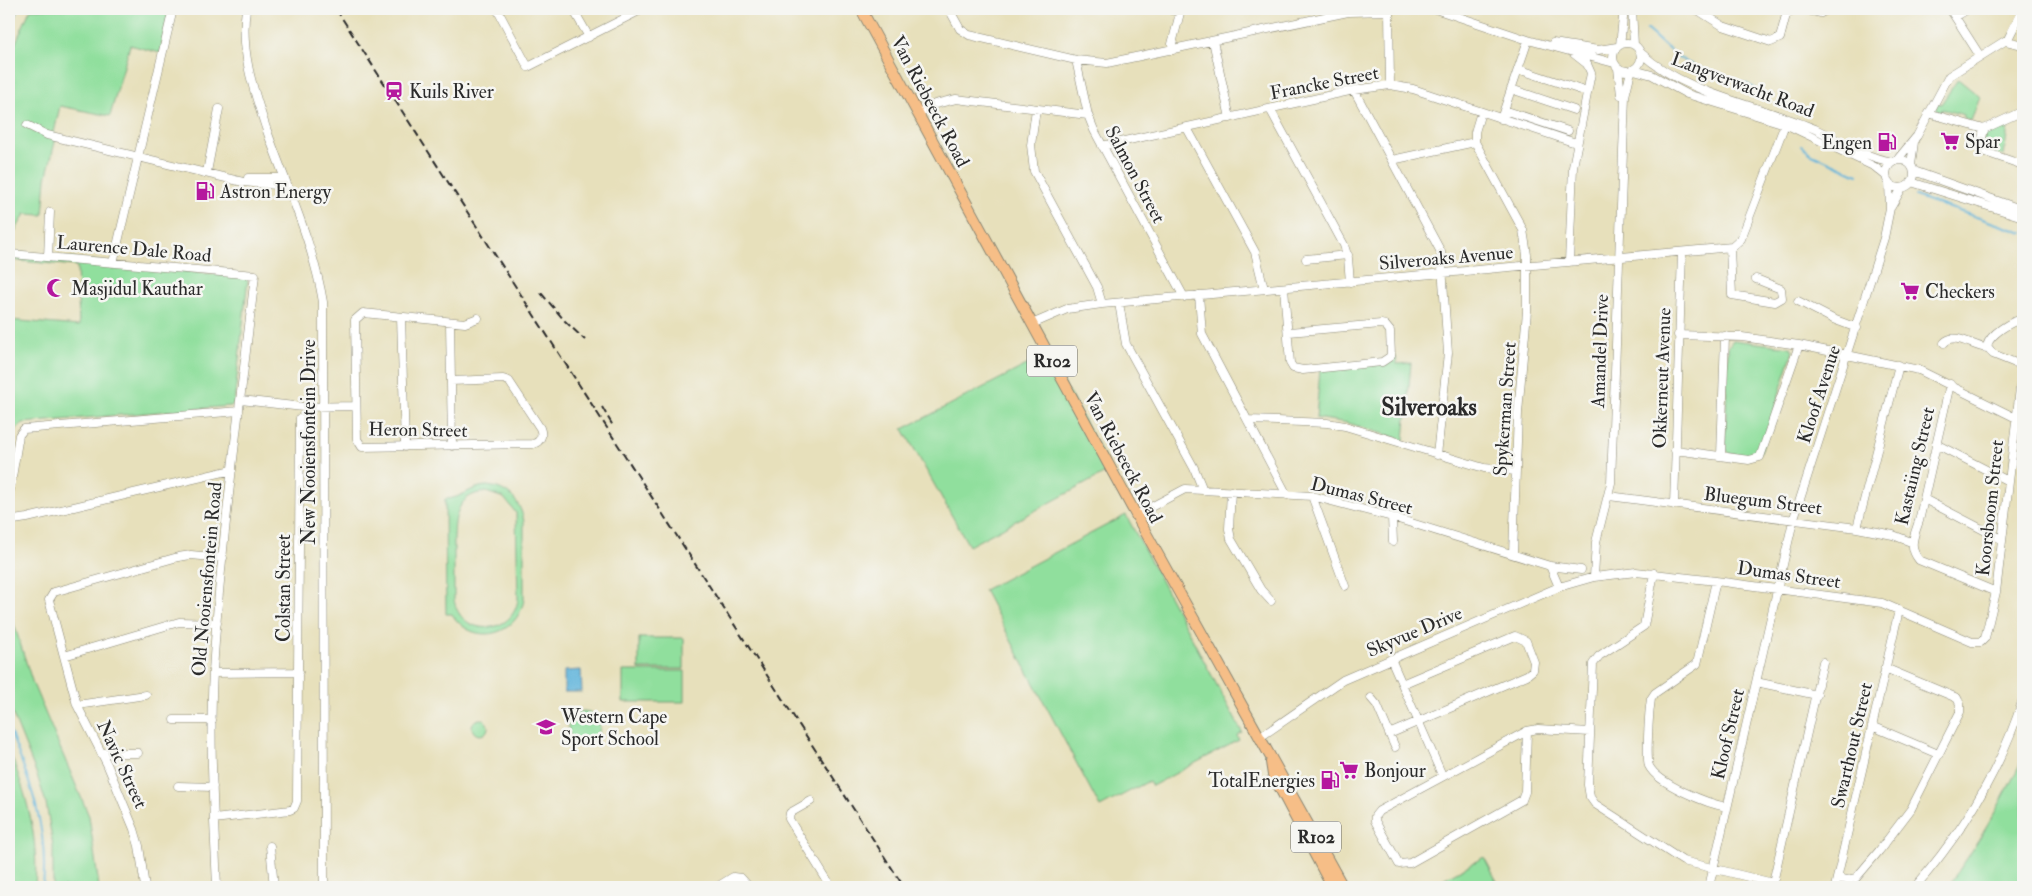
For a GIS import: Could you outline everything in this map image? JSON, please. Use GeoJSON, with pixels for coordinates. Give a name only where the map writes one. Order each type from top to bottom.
{"type":"FeatureCollection","features":[{"type":"Feature","properties":{"kind":"main road","name":"Van Riebeeck Road"},"geometry":{"type":"LineString","coordinates":[[862,9],[1271,762],[1280,772],[1343,887]]}},
{"type":"Feature","properties":{"kind":"main road","name":"Van Riebeeck Road"},"geometry":{"type":"LineString","coordinates":[[1271,762],[1273,775],[1332,887]]}},
{"type":"Feature","properties":{"kind":"street"},"geometry":{"type":"LineString","coordinates":[[113,263],[172,9]]}},
{"type":"Feature","properties":{"kind":"street","name":"New Nooiensfontein Drive"},"geometry":{"type":"LineString","coordinates":[[246,9],[244,32],[246,62],[260,109],[313,259],[322,294],[324,324],[324,887]]}},
{"type":"Feature","properties":{"kind":"street"},"geometry":{"type":"LineString","coordinates":[[497,9],[528,67],[643,9]]}},
{"type":"Feature","properties":{"kind":"street"},"geometry":{"type":"LineString","coordinates":[[574,9],[589,37]]}},
{"type":"Feature","properties":{"kind":"street"},"geometry":{"type":"LineString","coordinates":[[949,9],[960,29],[970,35],[1076,60],[1107,64],[1348,12],[1389,10],[1390,85]]}},
{"type":"Feature","properties":{"kind":"street"},"geometry":{"type":"LineString","coordinates":[[1169,9],[1180,11],[1172,44],[1173,50]]}},
{"type":"Feature","properties":{"kind":"street"},"geometry":{"type":"LineString","coordinates":[[1435,9],[1538,42],[1598,50],[1627,43],[1634,45],[1641,53],[1640,62],[1632,70],[1538,42]]}},
{"type":"Feature","properties":{"kind":"street"},"geometry":{"type":"LineString","coordinates":[[1616,66],[1612,56],[1619,46],[1624,9]]}},
{"type":"Feature","properties":{"kind":"street"},"geometry":{"type":"LineString","coordinates":[[1632,9],[1634,45]]}},
{"type":"Feature","properties":{"kind":"street"},"geometry":{"type":"LineString","coordinates":[[1696,9],[1719,25],[1771,42],[1776,41],[1781,36],[1786,15],[1792,9]]}},
{"type":"Feature","properties":{"kind":"street"},"geometry":{"type":"LineString","coordinates":[[1803,9],[1821,12],[1828,9]]}},
{"type":"Feature","properties":{"kind":"street"},"geometry":{"type":"LineString","coordinates":[[1950,9],[1980,56]]}},
{"type":"Feature","properties":{"kind":"street"},"geometry":{"type":"LineString","coordinates":[[1955,17],[1968,9]]}},
{"type":"Feature","properties":{"kind":"street"},"geometry":{"type":"LineString","coordinates":[[2023,9],[2012,33],[2006,41],[1949,76],[1914,140],[1886,169],[1887,180],[1895,187],[1902,188],[1912,182],[2023,217]]}},
{"type":"Feature","properties":{"kind":"street"},"geometry":{"type":"LineString","coordinates":[[1501,119],[1528,40]]}},
{"type":"Feature","properties":{"kind":"street"},"geometry":{"type":"LineString","coordinates":[[1213,41],[1230,118]]}},
{"type":"Feature","properties":{"kind":"street"},"geometry":{"type":"LineString","coordinates":[[2006,41],[2023,44]]}},
{"type":"Feature","properties":{"kind":"street"},"geometry":{"type":"LineString","coordinates":[[1570,262],[1572,179],[1576,143],[1590,78],[1589,67],[1572,53]]}},
{"type":"Feature","properties":{"kind":"street","name":"Langverwacht Road"},"geometry":{"type":"LineString","coordinates":[[1641,53],[1656,67],[1689,85],[1815,130],[1866,156],[1895,161]]}},
{"type":"Feature","properties":{"kind":"street","name":"Salmon Street"},"geometry":{"type":"LineString","coordinates":[[1076,60],[1088,115],[1102,146],[1184,297]]}},
{"type":"Feature","properties":{"kind":"street","name":"Amandel Drive"},"geometry":{"type":"LineString","coordinates":[[1616,66],[1624,124]]}},
{"type":"Feature","properties":{"kind":"street"},"geometry":{"type":"LineString","coordinates":[[1518,69],[1587,92]]}},
{"type":"Feature","properties":{"kind":"street","name":"Langverwacht Road"},"geometry":{"type":"LineString","coordinates":[[1632,70],[1652,74],[1687,94],[1785,124],[1875,167],[1887,180]]}},
{"type":"Feature","properties":{"kind":"street","name":"Amandel Drive"},"geometry":{"type":"LineString","coordinates":[[1594,577],[1596,542],[1611,483],[1624,124],[1626,87],[1632,70]]}},
{"type":"Feature","properties":{"kind":"street","name":"Francke Street"},"geometry":{"type":"LineString","coordinates":[[1102,146],[1354,90],[1390,85],[1412,89],[1576,143]]}},
{"type":"Feature","properties":{"kind":"street"},"geometry":{"type":"LineString","coordinates":[[1354,90],[1438,245],[1443,273],[1448,353],[1437,455]]}},
{"type":"Feature","properties":{"kind":"street"},"geometry":{"type":"LineString","coordinates":[[1511,90],[1574,110]]}},
{"type":"Feature","properties":{"kind":"street"},"geometry":{"type":"LineString","coordinates":[[918,114],[935,104],[956,99],[1088,115]]}},
{"type":"Feature","properties":{"kind":"street"},"geometry":{"type":"LineString","coordinates":[[207,172],[219,109]]}},
{"type":"Feature","properties":{"kind":"street"},"geometry":{"type":"LineString","coordinates":[[1270,109],[1348,255],[1350,282]]}},
{"type":"Feature","properties":{"kind":"street"},"geometry":{"type":"LineString","coordinates":[[1036,110],[1032,145],[1034,171],[1093,280],[1102,304]]}},
{"type":"Feature","properties":{"kind":"street"},"geometry":{"type":"LineString","coordinates":[[1504,110],[1568,131]]}},
{"type":"Feature","properties":{"kind":"street"},"geometry":{"type":"LineString","coordinates":[[1928,113],[1984,129],[2023,111]]}},
{"type":"Feature","properties":{"kind":"street"},"geometry":{"type":"LineString","coordinates":[[1392,160],[1475,142],[1475,132],[1482,112]]}},
{"type":"Feature","properties":{"kind":"street"},"geometry":{"type":"LineString","coordinates":[[1756,280],[1780,289],[1782,298],[1775,302],[1732,295],[1730,248],[1741,239],[1785,124]]}},
{"type":"Feature","properties":{"kind":"street"},"geometry":{"type":"LineString","coordinates":[[27,125],[47,135],[230,178],[285,182]]}},
{"type":"Feature","properties":{"kind":"street"},"geometry":{"type":"LineString","coordinates":[[1187,128],[1255,252],[1264,289]]}},
{"type":"Feature","properties":{"kind":"street"},"geometry":{"type":"LineString","coordinates":[[1984,129],[1981,144],[1986,152],[2023,165]]}},
{"type":"Feature","properties":{"kind":"street"},"geometry":{"type":"LineString","coordinates":[[1912,182],[1914,140]]}},
{"type":"Feature","properties":{"kind":"street","name":"Spykerman Street"},"geometry":{"type":"LineString","coordinates":[[1475,142],[1523,230],[1527,255],[1527,311],[1516,471],[1513,554]]}},
{"type":"Feature","properties":{"kind":"street"},"geometry":{"type":"LineString","coordinates":[[1895,161],[1905,160],[1912,168],[2023,210]]}},
{"type":"Feature","properties":{"kind":"street","name":"Kloof Avenue"},"geometry":{"type":"LineString","coordinates":[[1776,589],[1793,521],[1848,355],[1884,238],[1890,208],[1887,180]]}},
{"type":"Feature","properties":{"kind":"street","name":"Kloof Avenue"},"geometry":{"type":"LineString","coordinates":[[1890,208],[1902,188]]}},
{"type":"Feature","properties":{"kind":"street"},"geometry":{"type":"LineString","coordinates":[[48,257],[50,212]]}},
{"type":"Feature","properties":{"kind":"street","name":"Silveroaks Avenue"},"geometry":{"type":"LineString","coordinates":[[1032,324],[1067,309],[1102,304],[1730,248]]}},
{"type":"Feature","properties":{"kind":"street","name":"Okkerneut Avenue"},"geometry":{"type":"LineString","coordinates":[[1674,505],[1682,252]]}},
{"type":"Feature","properties":{"kind":"street","name":"Laurence Dale Road"},"geometry":{"type":"LineString","coordinates":[[11,254],[255,274]]}},
{"type":"Feature","properties":{"kind":"street"},"geometry":{"type":"LineString","coordinates":[[1306,259],[1348,255]]}},
{"type":"Feature","properties":{"kind":"street","name":"Old Nooiensfontein Road"},"geometry":{"type":"LineString","coordinates":[[217,887],[213,787],[213,673],[232,470],[255,274]]}},
{"type":"Feature","properties":{"kind":"street"},"geometry":{"type":"LineString","coordinates":[[1284,288],[1290,362],[1293,368],[1382,362],[1391,356],[1390,331],[1385,325],[1381,324],[1289,332]]}},
{"type":"Feature","properties":{"kind":"street"},"geometry":{"type":"LineString","coordinates":[[1199,295],[1202,334],[1288,495]]}},
{"type":"Feature","properties":{"kind":"street"},"geometry":{"type":"LineString","coordinates":[[1798,301],[1833,319],[1856,328]]}},
{"type":"Feature","properties":{"kind":"street"},"geometry":{"type":"LineString","coordinates":[[1119,303],[1122,332],[1126,344],[1194,468],[1204,490]]}},
{"type":"Feature","properties":{"kind":"street","name":"Heron Street"},"geometry":{"type":"LineString","coordinates":[[451,381],[503,379],[509,381],[542,432],[539,440],[533,444],[364,448],[357,439],[355,320],[363,314],[467,323],[478,318]]}},
{"type":"Feature","properties":{"kind":"street"},"geometry":{"type":"LineString","coordinates":[[401,317],[405,447]]}},
{"type":"Feature","properties":{"kind":"street"},"geometry":{"type":"LineString","coordinates":[[1987,348],[1987,342],[1991,338],[2017,320],[2023,320]]}},
{"type":"Feature","properties":{"kind":"street"},"geometry":{"type":"LineString","coordinates":[[450,322],[452,446]]}},
{"type":"Feature","properties":{"kind":"street"},"geometry":{"type":"LineString","coordinates":[[1678,334],[1725,336],[1798,345],[1898,365],[1926,372],[2016,418]]}},
{"type":"Feature","properties":{"kind":"street"},"geometry":{"type":"LineString","coordinates":[[1721,456],[1725,336]]}},
{"type":"Feature","properties":{"kind":"street","name":"Koorsboom Street"},"geometry":{"type":"LineString","coordinates":[[1944,343],[1952,337],[1956,338],[1987,348],[2002,358],[2023,364],[1996,592],[1985,638],[1981,642],[1972,642]]}},
{"type":"Feature","properties":{"kind":"street"},"geometry":{"type":"LineString","coordinates":[[1675,450],[1749,460],[1760,457],[1798,345]]}},
{"type":"Feature","properties":{"kind":"street"},"geometry":{"type":"LineString","coordinates":[[1857,528],[1898,365]]}},
{"type":"Feature","properties":{"kind":"street","name":"Kastaiing Street"},"geometry":{"type":"LineString","coordinates":[[1950,384],[1924,499],[1911,542],[1919,560],[1996,592]]}},
{"type":"Feature","properties":{"kind":"street"},"geometry":{"type":"LineString","coordinates":[[241,400],[283,406],[356,406]]}},
{"type":"Feature","properties":{"kind":"street"},"geometry":{"type":"LineString","coordinates":[[9,495],[20,432],[26,428],[239,411]]}},
{"type":"Feature","properties":{"kind":"street","name":"Colstan Street"},"geometry":{"type":"LineString","coordinates":[[214,820],[290,810],[297,805],[300,418]]}},
{"type":"Feature","properties":{"kind":"street"},"geometry":{"type":"LineString","coordinates":[[1249,420],[1345,426],[1484,468],[1516,471]]}},
{"type":"Feature","properties":{"kind":"street"},"geometry":{"type":"LineString","coordinates":[[1936,444],[2008,481]]}},
{"type":"Feature","properties":{"kind":"street"},"geometry":{"type":"LineString","coordinates":[[9,518],[14,520],[27,518],[232,470]]}},
{"type":"Feature","properties":{"kind":"street","name":"Dumas Street"},"geometry":{"type":"LineString","coordinates":[[1136,515],[1182,490],[1312,496],[1392,517],[1550,566],[1581,570]]}},
{"type":"Feature","properties":{"kind":"street"},"geometry":{"type":"LineString","coordinates":[[1231,492],[1229,529],[1231,539],[1261,590],[1271,601]]}},
{"type":"Feature","properties":{"kind":"street"},"geometry":{"type":"LineString","coordinates":[[1312,496],[1345,586]]}},
{"type":"Feature","properties":{"kind":"street","name":"Bluegum Street"},"geometry":{"type":"LineString","coordinates":[[1609,496],[1857,528],[1893,535],[1911,542]]}},
{"type":"Feature","properties":{"kind":"street"},"geometry":{"type":"LineString","coordinates":[[1924,499],[2001,539]]}},
{"type":"Feature","properties":{"kind":"street"},"geometry":{"type":"LineString","coordinates":[[1392,517],[1393,542]]}},
{"type":"Feature","properties":{"kind":"street","name":"Navic Street"},"geometry":{"type":"LineString","coordinates":[[145,887],[137,838],[101,753],[77,705],[49,603],[50,597],[54,592],[178,557],[191,555],[223,558]]}},
{"type":"Feature","properties":{"kind":"street"},"geometry":{"type":"LineString","coordinates":[[1550,566],[1559,587]]}},
{"type":"Feature","properties":{"kind":"street","name":"Dumas Street"},"geometry":{"type":"LineString","coordinates":[[1594,577],[1636,572],[1654,573],[1882,603],[1972,642]]}},
{"type":"Feature","properties":{"kind":"street"},"geometry":{"type":"LineString","coordinates":[[1654,573],[1644,626],[1599,656],[1593,664],[1588,785],[1592,801],[1683,861],[1773,885],[1823,662]]}},
{"type":"Feature","properties":{"kind":"street","name":"Skyvue Drive"},"geometry":{"type":"LineString","coordinates":[[1259,738],[1337,683],[1559,587],[1594,577]]}},
{"type":"Feature","properties":{"kind":"street"},"geometry":{"type":"LineString","coordinates":[[1716,581],[1697,664],[1655,693],[1651,699],[1648,759],[1654,772],[1684,792],[1706,802],[1727,807]]}},
{"type":"Feature","properties":{"kind":"street","name":"Kloof Street"},"geometry":{"type":"LineString","coordinates":[[1709,887],[1776,589]]}},
{"type":"Feature","properties":{"kind":"street","name":"Swarthout Street"},"geometry":{"type":"LineString","coordinates":[[1835,887],[1898,610]]}},
{"type":"Feature","properties":{"kind":"street"},"geometry":{"type":"LineString","coordinates":[[64,656],[179,622],[217,623]]}},
{"type":"Feature","properties":{"kind":"street"},"geometry":{"type":"LineString","coordinates":[[1389,734],[1531,672],[1534,662],[1526,641],[1518,636],[1509,638],[1402,684]]}},
{"type":"Feature","properties":{"kind":"street"},"geometry":{"type":"LineString","coordinates":[[1391,659],[1442,776]]}},
{"type":"Feature","properties":{"kind":"street"},"geometry":{"type":"LineString","coordinates":[[1837,878],[1847,880],[1856,878],[1911,809],[1960,712],[1959,700],[1885,668]]}},
{"type":"Feature","properties":{"kind":"street"},"geometry":{"type":"LineString","coordinates":[[213,673],[299,672]]}},
{"type":"Feature","properties":{"kind":"street"},"geometry":{"type":"LineString","coordinates":[[1756,682],[1817,694]]}},
{"type":"Feature","properties":{"kind":"street"},"geometry":{"type":"LineString","coordinates":[[77,705],[134,692],[146,695]]}},
{"type":"Feature","properties":{"kind":"street"},"geometry":{"type":"LineString","coordinates":[[1371,698],[1377,706],[1395,747]]}},
{"type":"Feature","properties":{"kind":"street"},"geometry":{"type":"LineString","coordinates":[[1915,887],[1938,861],[1974,808],[1995,770],[2023,699]]}},
{"type":"Feature","properties":{"kind":"street"},"geometry":{"type":"LineString","coordinates":[[174,720],[212,720]]}},
{"type":"Feature","properties":{"kind":"street"},"geometry":{"type":"LineString","coordinates":[[1872,726],[1938,754]]}},
{"type":"Feature","properties":{"kind":"street"},"geometry":{"type":"LineString","coordinates":[[1527,731],[1525,792],[1522,800],[1410,863],[1399,864],[1375,821],[1375,816],[1379,811],[1527,731],[1538,729],[1590,732]]}},
{"type":"Feature","properties":{"kind":"street"},"geometry":{"type":"LineString","coordinates":[[101,753],[138,753]]}},
{"type":"Feature","properties":{"kind":"street"},"geometry":{"type":"LineString","coordinates":[[178,786],[213,787]]}},
{"type":"Feature","properties":{"kind":"street"},"geometry":{"type":"LineString","coordinates":[[811,800],[790,814],[789,819],[831,887]]}},
{"type":"Feature","properties":{"kind":"street"},"geometry":{"type":"LineString","coordinates":[[270,846],[274,887]]}},
{"type":"Feature","properties":{"kind":"street"},"geometry":{"type":"LineString","coordinates":[[717,887],[736,877],[745,881],[749,887]]}},
{"type":"Feature","properties":{"kind":"green space"},"geometry":{"type":"Polygon","coordinates":[[[169,9],[160,53],[130,45],[110,116],[60,106],[53,137],[56,138],[46,179],[43,215],[25,214],[9,242],[9,58],[30,10],[169,9]]]}},
{"type":"Feature","properties":{"kind":"green space"},"geometry":{"type":"Polygon","coordinates":[[[1958,79],[1980,97],[1971,121],[1964,119],[1964,115],[1942,109],[1941,113],[1936,109],[1937,102],[1941,104],[1958,79]]]}},
{"type":"Feature","properties":{"kind":"green space"},"geometry":{"type":"Polygon","coordinates":[[[2009,120],[2004,156],[1987,150],[1983,142],[1985,133],[1999,125],[2001,129],[2007,126],[2005,122],[2009,120]]]}},
{"type":"Feature","properties":{"kind":"green space"},"geometry":{"type":"Polygon","coordinates":[[[9,252],[248,278],[234,404],[231,406],[23,423],[16,429],[9,468],[9,320],[79,326],[77,266],[9,260],[9,252]]]}},
{"type":"Feature","properties":{"kind":"green space"},"geometry":{"type":"Polygon","coordinates":[[[1733,340],[1791,347],[1793,351],[1761,451],[1753,457],[1730,454],[1725,448],[1728,347],[1733,340]]]}},
{"type":"Feature","properties":{"kind":"green space"},"geometry":{"type":"Polygon","coordinates":[[[1048,354],[1111,470],[969,546],[903,429],[1048,354]]]}},
{"type":"Feature","properties":{"kind":"green space"},"geometry":{"type":"Polygon","coordinates":[[[1396,357],[1397,364],[1411,363],[1404,440],[1348,423],[1316,418],[1320,369],[1387,364],[1396,357]]]}},
{"type":"Feature","properties":{"kind":"green space"},"geometry":{"type":"Polygon","coordinates":[[[480,487],[494,487],[512,496],[520,508],[524,522],[524,599],[520,612],[513,622],[504,629],[482,634],[471,631],[452,614],[446,614],[445,499],[456,497],[480,487]],[[486,492],[475,494],[461,505],[457,513],[454,542],[454,599],[458,611],[465,620],[475,626],[486,628],[497,626],[507,620],[514,611],[518,599],[516,513],[504,498],[486,492]]]}},
{"type":"Feature","properties":{"kind":"green space"},"geometry":{"type":"Polygon","coordinates":[[[1126,515],[1242,732],[1237,735],[1239,740],[1152,786],[1149,781],[1100,807],[984,590],[1126,515]]]}},
{"type":"Feature","properties":{"kind":"green space"},"geometry":{"type":"Polygon","coordinates":[[[9,608],[33,684],[89,816],[99,887],[53,887],[53,846],[46,803],[9,705],[9,608]]]}},
{"type":"Feature","properties":{"kind":"green space"},"geometry":{"type":"Polygon","coordinates":[[[639,638],[684,638],[684,669],[639,669],[639,638]]]}},
{"type":"Feature","properties":{"kind":"green space"},"geometry":{"type":"Polygon","coordinates":[[[623,671],[685,671],[685,702],[623,702],[623,671]]]}},
{"type":"Feature","properties":{"kind":"green space"},"geometry":{"type":"Polygon","coordinates":[[[584,711],[590,712],[595,716],[599,721],[599,733],[595,738],[590,742],[584,743],[578,742],[573,738],[569,733],[568,727],[569,721],[573,716],[578,712],[584,711]]]}},
{"type":"Feature","properties":{"kind":"green space"},"geometry":{"type":"Polygon","coordinates":[[[477,719],[483,719],[488,724],[486,733],[477,735],[472,730],[472,724],[477,719]]]}},
{"type":"Feature","properties":{"kind":"green space"},"geometry":{"type":"Polygon","coordinates":[[[9,750],[30,817],[35,851],[35,887],[9,887],[9,750]]]}},
{"type":"Feature","properties":{"kind":"green space"},"geometry":{"type":"Polygon","coordinates":[[[2023,758],[2023,887],[1947,887],[1988,824],[2023,758]]]}},
{"type":"Feature","properties":{"kind":"green space"},"geometry":{"type":"Polygon","coordinates":[[[1484,857],[1500,887],[1428,887],[1484,857]]]}},
{"type":"Feature","properties":{"kind":"water"},"geometry":{"type":"Polygon","coordinates":[[[581,670],[582,692],[564,692],[564,671],[581,670]]]}},
{"type":"Feature","properties":{"kind":"waterway","name":"Kuils River"},"geometry":{"type":"LineString","coordinates":[[9,31],[18,9]]}},
{"type":"Feature","properties":{"kind":"waterway"},"geometry":{"type":"LineString","coordinates":[[1647,30],[1683,60],[1751,86],[1767,100]]}},
{"type":"Feature","properties":{"kind":"waterway"},"geometry":{"type":"LineString","coordinates":[[1801,146],[1810,153],[1858,175]]}},
{"type":"Feature","properties":{"kind":"waterway"},"geometry":{"type":"LineString","coordinates":[[1915,196],[2023,233]]}},
{"type":"Feature","properties":{"kind":"waterway","name":"Kuils River"},"geometry":{"type":"LineString","coordinates":[[9,729],[31,787],[36,806],[43,846],[43,887]]}},
{"type":"Feature","properties":{"kind":"railway"},"geometry":{"type":"LineString","coordinates":[[336,9],[904,887]]}},
{"type":"Feature","properties":{"kind":"railway"},"geometry":{"type":"LineString","coordinates":[[541,293],[565,321],[585,340]]}},
{"type":"Feature","properties":{"kind":"railway"},"geometry":{"type":"LineString","coordinates":[[602,407],[613,426]]}},
{"type":"Feature","properties":{"kind":"place","name":"Kuils River"},"geometry":{"type":"Point","coordinates":[394,91]}},
{"type":"Feature","properties":{"kind":"place","name":"Spar"},"geometry":{"type":"Point","coordinates":[1950,141]}},
{"type":"Feature","properties":{"kind":"place","name":"Engen"},"geometry":{"type":"Point","coordinates":[1887,142]}},
{"type":"Feature","properties":{"kind":"place","name":"Astron Energy"},"geometry":{"type":"Point","coordinates":[205,191]}},
{"type":"Feature","properties":{"kind":"place","name":"Masjidul Kauthar"},"geometry":{"type":"Point","coordinates":[56,288]}},
{"type":"Feature","properties":{"kind":"place","name":"Checkers"},"geometry":{"type":"Point","coordinates":[1910,291]}},
{"type":"Feature","properties":{"kind":"place","name":"Western Cape Sport School"},"geometry":{"type":"Point","coordinates":[546,727]}},
{"type":"Feature","properties":{"kind":"place","name":"Bonjour"},"geometry":{"type":"Point","coordinates":[1349,770]}},
{"type":"Feature","properties":{"kind":"place","name":"TotalEnergies"},"geometry":{"type":"Point","coordinates":[1330,780]}},
{"type":"Feature","properties":{"kind":"district","name":"Silveroaks"},"geometry":{"type":"Point","coordinates":[1429,407]}}]}
